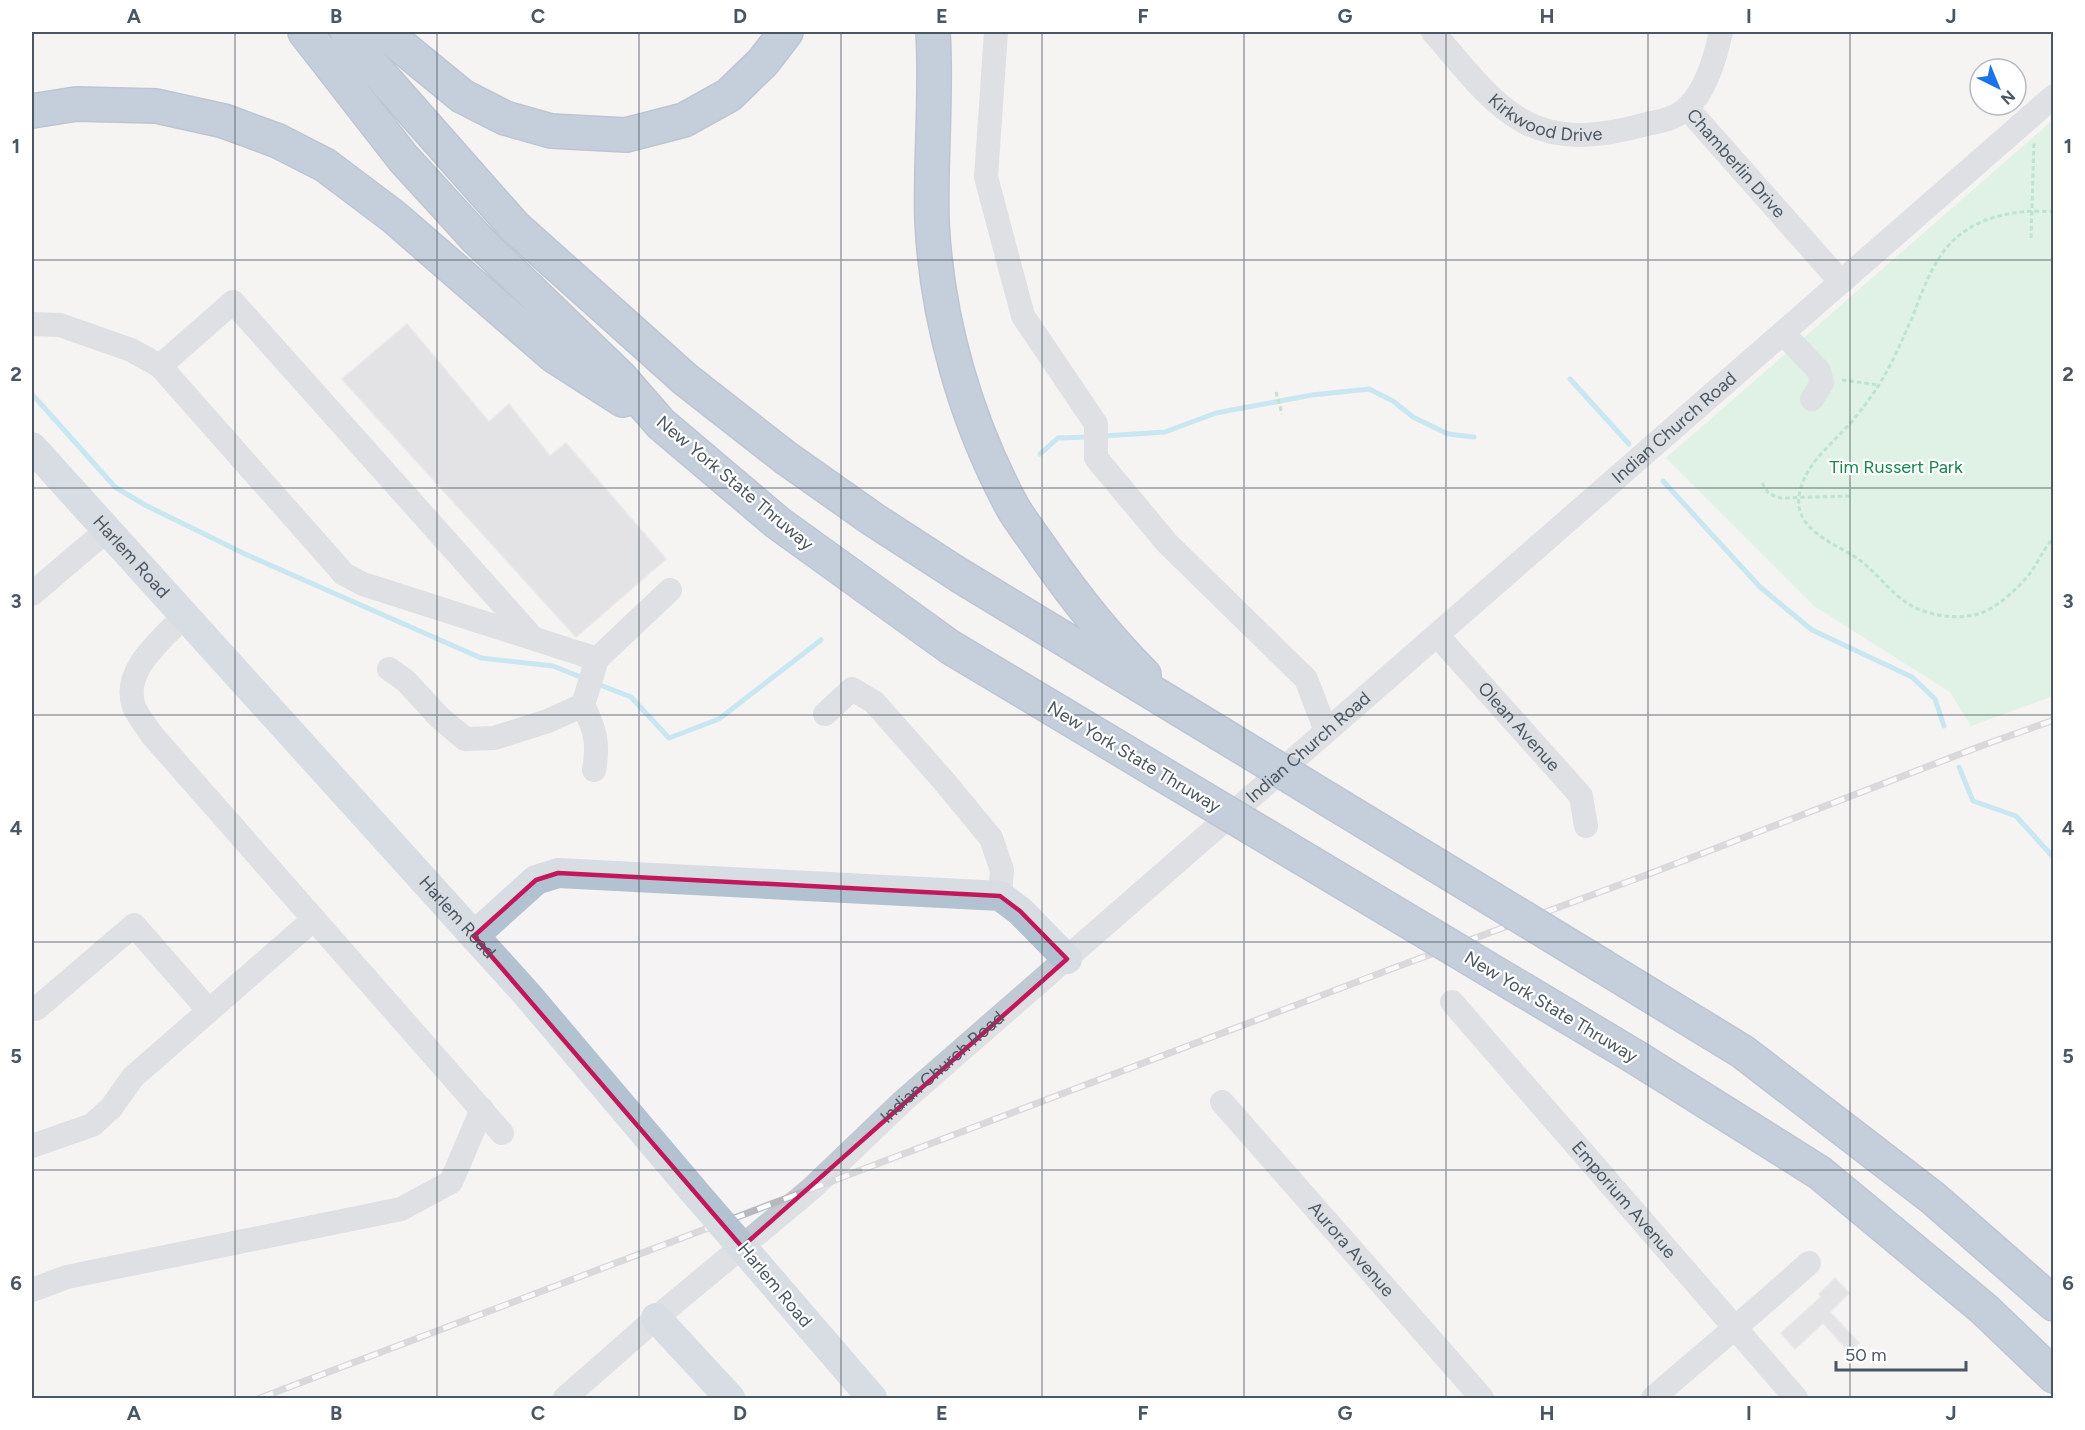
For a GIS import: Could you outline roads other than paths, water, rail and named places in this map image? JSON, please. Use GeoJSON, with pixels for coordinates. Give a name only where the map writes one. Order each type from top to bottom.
{"type":"FeatureCollection","features":[{"type":"Feature","properties":{"kind":"highway","name":"New York State Thruway"},"geometry":{"type":"LineString","coordinates":[[305,32],[403,158],[477,239],[621,378],[661,424],[778,523],[950,647],[1637,1058],[1820,1173],[1984,1308],[2054,1376]]}},
{"type":"Feature","properties":{"kind":"highway"},"geometry":{"type":"LineString","coordinates":[[347,32],[371,64],[515,227],[685,379],[786,458],[874,520],[1057,636],[1175,705],[1743,1052],[1933,1198],[2054,1304]]}},
{"type":"Feature","properties":{"kind":"highway"},"geometry":{"type":"LineString","coordinates":[[384,32],[462,96],[505,118],[551,131],[626,135],[684,120],[729,95],[764,62],[786,32]]}},
{"type":"Feature","properties":{"kind":"highway"},"geometry":{"type":"LineString","coordinates":[[933,32],[932,222],[938,286],[949,344],[988,459],[1014,510],[1060,576],[1129,660],[1175,705]]}},
{"type":"Feature","properties":{"kind":"highway"},"geometry":{"type":"LineString","coordinates":[[32,111],[76,105],[156,106],[224,121],[278,141],[325,165],[394,217],[554,355],[661,424]]}},
{"type":"Feature","properties":{"kind":"main road","name":"Harlem Road"},"geometry":{"type":"LineString","coordinates":[[32,447],[526,993],[872,1398]]}},
{"type":"Feature","properties":{"kind":"main road"},"geometry":{"type":"LineString","coordinates":[[474,936],[537,880],[558,873],[1000,896],[1020,911],[1067,959]]}},
{"type":"Feature","properties":{"kind":"main road"},"geometry":{"type":"LineString","coordinates":[[656,1318],[730,1398]]}},
{"type":"Feature","properties":{"kind":"street"},"geometry":{"type":"LineString","coordinates":[[996,32],[986,177],[1023,316],[1096,424],[1096,458],[1167,543],[1306,679],[1326,731]]}},
{"type":"Feature","properties":{"kind":"street","name":"Kirkwood Drive"},"geometry":{"type":"LineString","coordinates":[[1432,32],[1486,92],[1507,111],[1524,122],[1546,131],[1571,135],[1602,135],[1671,118],[1687,108]]}},
{"type":"Feature","properties":{"kind":"street","name":"Chamberlin Drive"},"geometry":{"type":"LineString","coordinates":[[1721,32],[1706,76],[1695,99],[1687,108],[1841,282]]}},
{"type":"Feature","properties":{"kind":"street","name":"Indian Church Road"},"geometry":{"type":"LineString","coordinates":[[565,1398],[656,1318],[811,1189],[903,1101],[2054,96]]}},
{"type":"Feature","properties":{"kind":"street"},"geometry":{"type":"LineString","coordinates":[[160,366],[233,302],[534,639]]}},
{"type":"Feature","properties":{"kind":"street"},"geometry":{"type":"LineString","coordinates":[[32,324],[60,326],[131,350],[160,366],[344,574],[363,584],[597,659]]}},
{"type":"Feature","properties":{"kind":"street"},"geometry":{"type":"LineString","coordinates":[[1782,333],[1819,371],[1817,391]]}},
{"type":"Feature","properties":{"kind":"street"},"geometry":{"type":"LineString","coordinates":[[32,594],[106,530]]}},
{"type":"Feature","properties":{"kind":"street"},"geometry":{"type":"LineString","coordinates":[[389,669],[406,681],[439,717],[465,739],[495,738],[548,722],[582,705],[597,659],[670,590]]}},
{"type":"Feature","properties":{"kind":"street"},"geometry":{"type":"LineString","coordinates":[[184,616],[144,659],[132,680],[134,706],[152,735],[502,1133]]}},
{"type":"Feature","properties":{"kind":"street","name":"Olean Avenue"},"geometry":{"type":"LineString","coordinates":[[1437,635],[1581,796],[1587,826]]}},
{"type":"Feature","properties":{"kind":"street"},"geometry":{"type":"LineString","coordinates":[[825,714],[852,689],[874,702],[991,838],[1002,870],[1000,896]]}},
{"type":"Feature","properties":{"kind":"street"},"geometry":{"type":"LineString","coordinates":[[582,705],[592,724],[598,749],[594,770]]}},
{"type":"Feature","properties":{"kind":"street"},"geometry":{"type":"LineString","coordinates":[[32,1146],[92,1125],[111,1108],[133,1077],[314,920]]}},
{"type":"Feature","properties":{"kind":"street"},"geometry":{"type":"LineString","coordinates":[[32,1009],[36,1009],[134,925],[209,1011]]}},
{"type":"Feature","properties":{"kind":"street","name":"Emporium Avenue"},"geometry":{"type":"LineString","coordinates":[[1452,1002],[1796,1398]]}},
{"type":"Feature","properties":{"kind":"street","name":"Aurora Avenue"},"geometry":{"type":"LineString","coordinates":[[1222,1102],[1482,1398]]}},
{"type":"Feature","properties":{"kind":"street"},"geometry":{"type":"LineString","coordinates":[[32,1290],[67,1276],[400,1209],[451,1182],[482,1109]]}},
{"type":"Feature","properties":{"kind":"street"},"geometry":{"type":"LineString","coordinates":[[1653,1398],[1734,1327],[1752,1315],[1809,1263]]}},
{"type":"Feature","properties":{"kind":"waterway"},"geometry":{"type":"LineString","coordinates":[[1570,379],[1629,444]]}},
{"type":"Feature","properties":{"kind":"waterway"},"geometry":{"type":"LineString","coordinates":[[1104,436],[1165,432],[1216,413],[1312,395],[1369,389],[1393,401],[1413,417],[1448,434],[1474,437]]}},
{"type":"Feature","properties":{"kind":"waterway"},"geometry":{"type":"LineString","coordinates":[[32,394],[115,487],[145,505],[245,554],[481,658],[553,666],[583,678]]}},
{"type":"Feature","properties":{"kind":"waterway"},"geometry":{"type":"LineString","coordinates":[[1040,454],[1058,438],[1088,437]]}},
{"type":"Feature","properties":{"kind":"waterway"},"geometry":{"type":"LineString","coordinates":[[1663,481],[1760,587],[1812,630],[1912,677],[1935,699],[1944,726]]}},
{"type":"Feature","properties":{"kind":"waterway"},"geometry":{"type":"LineString","coordinates":[[595,683],[631,697],[669,738],[719,719],[821,640]]}},
{"type":"Feature","properties":{"kind":"waterway"},"geometry":{"type":"LineString","coordinates":[[1959,767],[1973,801],[2016,816],[2054,858]]}},
{"type":"Feature","properties":{"kind":"railway"},"geometry":{"type":"LineString","coordinates":[[260,1398],[2054,720]]}},
{"type":"Feature","properties":{"kind":"park label","name":"Tim Russert Park"},"geometry":{"type":"Point","coordinates":[1896,467]}}]}
